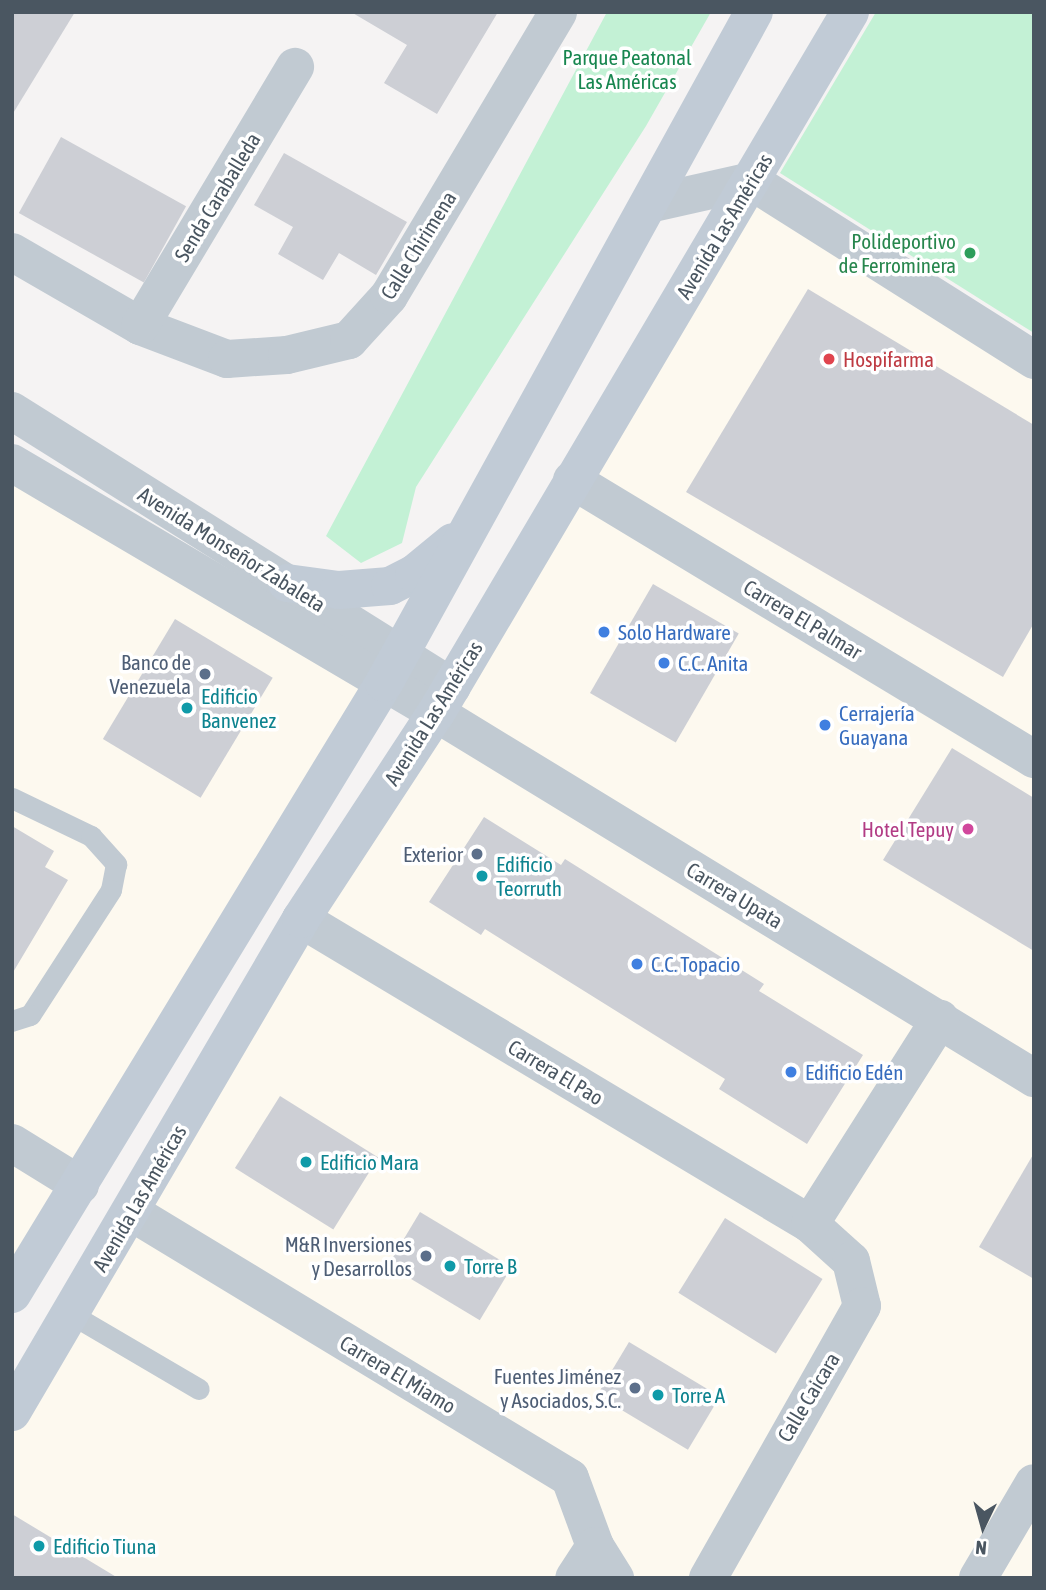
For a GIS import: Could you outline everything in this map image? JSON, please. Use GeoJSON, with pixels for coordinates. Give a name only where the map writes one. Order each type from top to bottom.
{"type":"FeatureCollection","features":[{"type":"Feature","properties":{"kind":"main road"},"geometry":{"type":"LineString","coordinates":[[12,1294],[392,669],[754,12]]}},
{"type":"Feature","properties":{"kind":"main road","name":"Avenida Las Américas"},"geometry":{"type":"LineString","coordinates":[[12,1412],[301,919],[444,700],[850,12]]}},
{"type":"Feature","properties":{"kind":"main road"},"geometry":{"type":"LineString","coordinates":[[287,583],[339,590],[390,586],[415,574],[471,527]]}},
{"type":"Feature","properties":{"kind":"street","name":"Calle Chirimena"},"geometry":{"type":"LineString","coordinates":[[12,252],[140,327],[227,359],[288,355],[349,340],[389,296],[558,12]]}},
{"type":"Feature","properties":{"kind":"street","name":"Senda Caraballeda"},"geometry":{"type":"LineString","coordinates":[[140,327],[295,67]]}},
{"type":"Feature","properties":{"kind":"street"},"geometry":{"type":"LineString","coordinates":[[649,204],[751,181],[1034,360]]}},
{"type":"Feature","properties":{"kind":"street","name":"Avenida Monseñor Zabaleta"},"geometry":{"type":"LineString","coordinates":[[12,411],[287,583],[392,669]]}},
{"type":"Feature","properties":{"kind":"street","name":"Avenida Monseñor Zabaleta"},"geometry":{"type":"LineString","coordinates":[[12,463],[392,669],[444,700]]}},
{"type":"Feature","properties":{"kind":"street","name":"Carrera El Palmar"},"geometry":{"type":"LineString","coordinates":[[572,480],[1034,759]]}},
{"type":"Feature","properties":{"kind":"street","name":"Carrera Upata"},"geometry":{"type":"LineString","coordinates":[[444,700],[1034,1078]]}},
{"type":"Feature","properties":{"kind":"street","name":"Carrera El Pao"},"geometry":{"type":"LineString","coordinates":[[301,919],[810,1224]]}},
{"type":"Feature","properties":{"kind":"street"},"geometry":{"type":"LineString","coordinates":[[810,1224],[940,1019]]}},
{"type":"Feature","properties":{"kind":"street"},"geometry":{"type":"LineString","coordinates":[[12,1143],[80,1185]]}},
{"type":"Feature","properties":{"kind":"street","name":"Carrera El Miamo"},"geometry":{"type":"LineString","coordinates":[[131,1212],[570,1478],[595,1546],[615,1578]]}},
{"type":"Feature","properties":{"kind":"street","name":"Calle Caicara"},"geometry":{"type":"LineString","coordinates":[[708,1578],[862,1306],[850,1261],[810,1224]]}},
{"type":"Feature","properties":{"kind":"street"},"geometry":{"type":"LineString","coordinates":[[978,1578],[1034,1483]]}},
{"type":"Feature","properties":{"kind":"street"},"geometry":{"type":"LineString","coordinates":[[574,1578],[595,1546]]}},
{"type":"Feature","properties":{"kind":"lane"},"geometry":{"type":"LineString","coordinates":[[12,798],[91,836],[116,864],[111,890],[30,1015],[12,1021]]}},
{"type":"Feature","properties":{"kind":"lane"},"geometry":{"type":"LineString","coordinates":[[71,1314],[199,1388]]}},
{"type":"Feature","properties":{"kind":"shaded area"},"geometry":{"type":"Polygon","coordinates":[[[751,181],[1034,360],[1034,1578],[12,1578],[12,1405],[751,181]]]}},
{"type":"Feature","properties":{"kind":"shaded area"},"geometry":{"type":"Polygon","coordinates":[[[12,463],[384,683],[12,1294],[12,463]]]}},
{"type":"Feature","properties":{"kind":"green space","name":"Parque Peatonal Las Américas"},"geometry":{"type":"Polygon","coordinates":[[[607,12],[711,12],[646,126],[416,487],[402,543],[361,563],[326,536],[607,12]]]}},
{"type":"Feature","properties":{"kind":"green space","name":"Polideportivo de Ferrominera"},"geometry":{"type":"Polygon","coordinates":[[[876,12],[1034,12],[1034,333],[780,173],[876,12]]]}},
{"type":"Feature","properties":{"kind":"building"},"geometry":{"type":"Polygon","coordinates":[[[12,12],[75,12],[12,115],[12,12]]]}},
{"type":"Feature","properties":{"kind":"building"},"geometry":{"type":"Polygon","coordinates":[[[351,12],[498,12],[437,114],[384,83],[407,45],[351,12]]]}},
{"type":"Feature","properties":{"kind":"building"},"geometry":{"type":"Polygon","coordinates":[[[61,137],[186,206],[144,282],[19,213],[61,137]]]}},
{"type":"Feature","properties":{"kind":"building"},"geometry":{"type":"Polygon","coordinates":[[[284,153],[407,222],[376,275],[339,253],[323,280],[278,254],[293,227],[254,205],[284,153]]]}},
{"type":"Feature","properties":{"kind":"building"},"geometry":{"type":"Polygon","coordinates":[[[808,289],[1034,425],[1034,623],[1003,677],[686,492],[808,289]]]}},
{"type":"Feature","properties":{"kind":"building","name":"C.C. Anita"},"geometry":{"type":"Polygon","coordinates":[[[653,584],[739,634],[676,743],[590,693],[653,584]]]}},
{"type":"Feature","properties":{"kind":"building","name":"Edificio Banvenez"},"geometry":{"type":"Polygon","coordinates":[[[175,619],[273,678],[201,798],[103,739],[175,619]]]}},
{"type":"Feature","properties":{"kind":"building","name":"Hotel Tepuy"},"geometry":{"type":"Polygon","coordinates":[[[952,748],[1034,798],[1034,951],[883,860],[952,748]]]}},
{"type":"Feature","properties":{"kind":"building"},"geometry":{"type":"Polygon","coordinates":[[[484,817],[561,865],[565,859],[764,984],[759,991],[863,1055],[807,1144],[719,1089],[725,1079],[485,929],[481,935],[429,902],[484,817]]]}},
{"type":"Feature","properties":{"kind":"building"},"geometry":{"type":"Polygon","coordinates":[[[12,826],[54,851],[45,867],[68,880],[12,974],[12,826]]]}},
{"type":"Feature","properties":{"kind":"building","name":"Edificio Mara"},"geometry":{"type":"Polygon","coordinates":[[[280,1096],[378,1157],[333,1230],[235,1168],[280,1096]]]}},
{"type":"Feature","properties":{"kind":"building"},"geometry":{"type":"Polygon","coordinates":[[[1034,1153],[1034,1279],[979,1247],[1034,1153]]]}},
{"type":"Feature","properties":{"kind":"building","name":"Torre B"},"geometry":{"type":"Polygon","coordinates":[[[420,1212],[512,1267],[480,1320],[388,1265],[420,1212]]]}},
{"type":"Feature","properties":{"kind":"building"},"geometry":{"type":"Polygon","coordinates":[[[725,1218],[823,1279],[776,1354],[678,1293],[725,1218]]]}},
{"type":"Feature","properties":{"kind":"building","name":"Torre A"},"geometry":{"type":"Polygon","coordinates":[[[629,1342],[720,1397],[688,1450],[597,1395],[629,1342]]]}},
{"type":"Feature","properties":{"kind":"building","name":"Edificio Tiuna"},"geometry":{"type":"Polygon","coordinates":[[[12,1514],[118,1578],[12,1578],[12,1514]]]}},
{"type":"Feature","properties":{"kind":"place","name":"Polideportivo de Ferrominera"},"geometry":{"type":"Point","coordinates":[970,253]}},
{"type":"Feature","properties":{"kind":"place","name":"Hospifarma"},"geometry":{"type":"Point","coordinates":[829,359]}},
{"type":"Feature","properties":{"kind":"place","name":"Solo Hardware"},"geometry":{"type":"Point","coordinates":[604,632]}},
{"type":"Feature","properties":{"kind":"place","name":"C.C. Anita"},"geometry":{"type":"Point","coordinates":[664,663]}},
{"type":"Feature","properties":{"kind":"place","name":"Banco de Venezuela"},"geometry":{"type":"Point","coordinates":[205,674]}},
{"type":"Feature","properties":{"kind":"place","name":"Edificio Banvenez"},"geometry":{"type":"Point","coordinates":[187,708]}},
{"type":"Feature","properties":{"kind":"place","name":"Cerrajería Guayana"},"geometry":{"type":"Point","coordinates":[825,725]}},
{"type":"Feature","properties":{"kind":"place","name":"Hotel Tepuy"},"geometry":{"type":"Point","coordinates":[968,829]}},
{"type":"Feature","properties":{"kind":"place","name":"Exterior"},"geometry":{"type":"Point","coordinates":[477,854]}},
{"type":"Feature","properties":{"kind":"place","name":"Edificio Teorruth"},"geometry":{"type":"Point","coordinates":[482,876]}},
{"type":"Feature","properties":{"kind":"place","name":"C.C. Topacio"},"geometry":{"type":"Point","coordinates":[637,964]}},
{"type":"Feature","properties":{"kind":"place","name":"Edificio Edén"},"geometry":{"type":"Point","coordinates":[791,1072]}},
{"type":"Feature","properties":{"kind":"place","name":"Edificio Mara"},"geometry":{"type":"Point","coordinates":[306,1162]}},
{"type":"Feature","properties":{"kind":"place","name":"M&R Inversiones y Desarrollos"},"geometry":{"type":"Point","coordinates":[426,1256]}},
{"type":"Feature","properties":{"kind":"place","name":"Torre B"},"geometry":{"type":"Point","coordinates":[450,1266]}},
{"type":"Feature","properties":{"kind":"place","name":"Fuentes Jiménez y Asociados, S.C."},"geometry":{"type":"Point","coordinates":[635,1388]}},
{"type":"Feature","properties":{"kind":"place","name":"Torre A"},"geometry":{"type":"Point","coordinates":[658,1395]}},
{"type":"Feature","properties":{"kind":"place","name":"Edificio Tiuna"},"geometry":{"type":"Point","coordinates":[39,1546]}}]}
